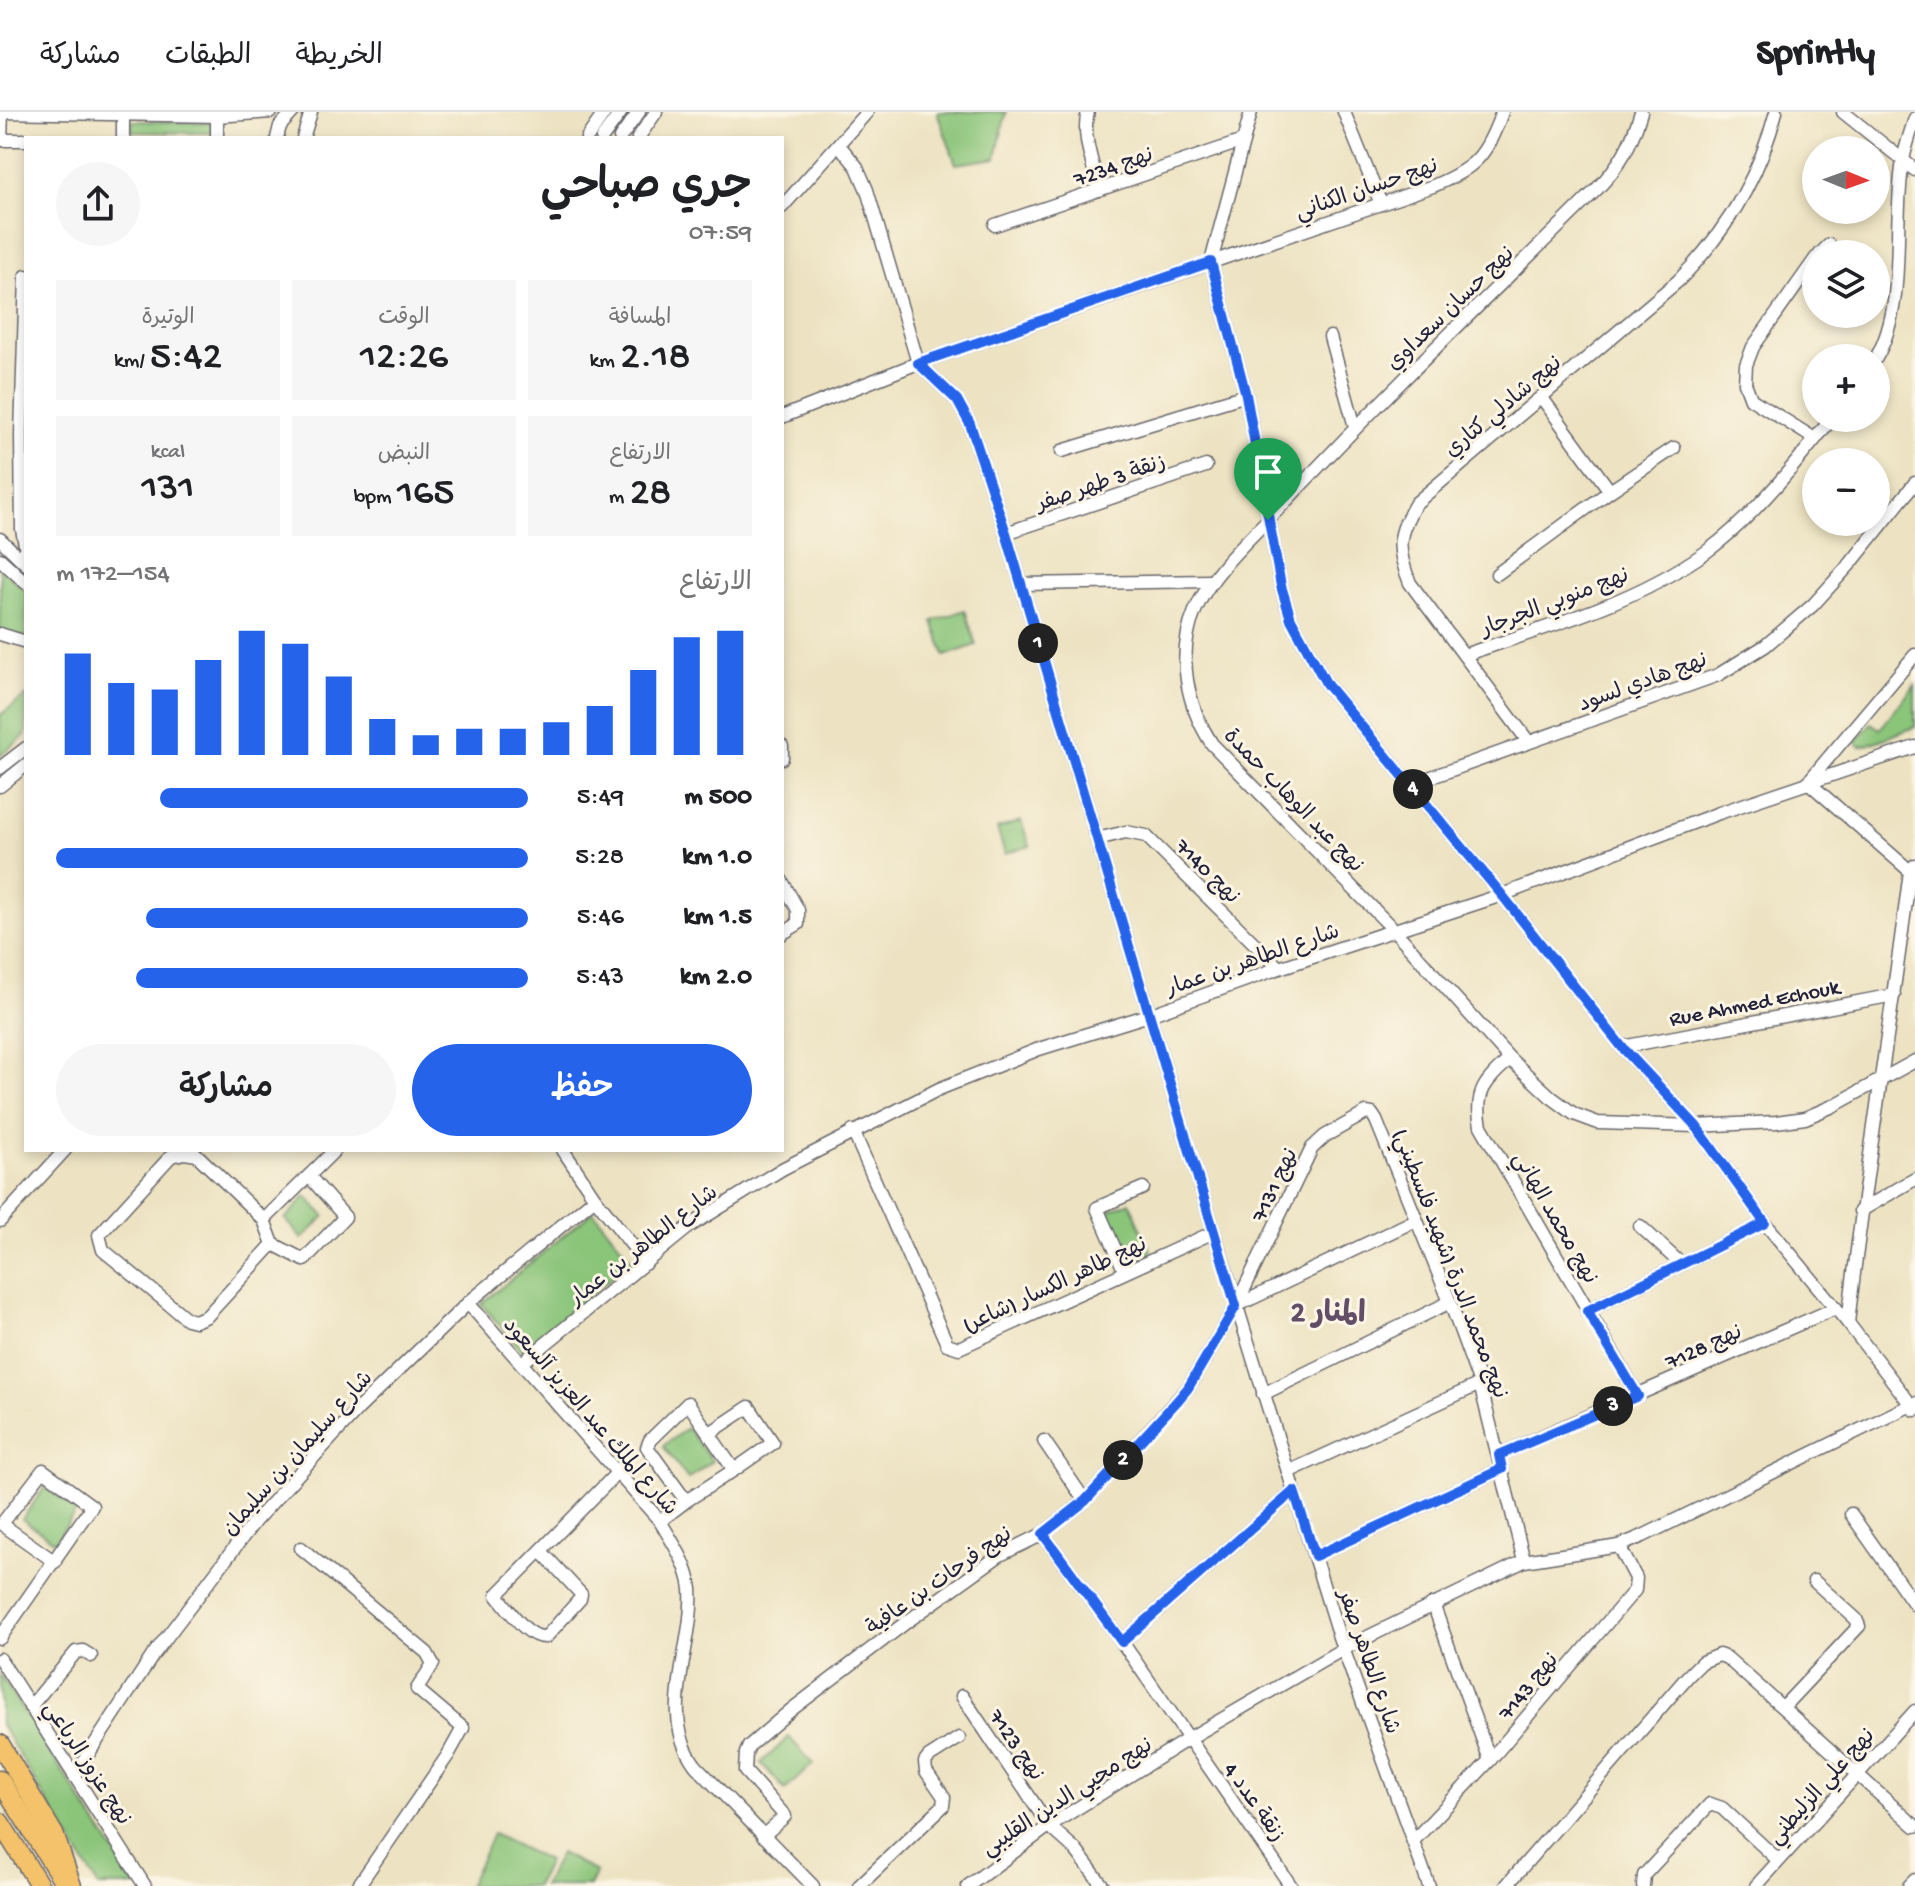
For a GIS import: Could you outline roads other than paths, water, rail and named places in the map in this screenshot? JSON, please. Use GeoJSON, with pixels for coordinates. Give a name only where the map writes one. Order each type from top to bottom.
{"type":"FeatureCollection","features":[{"type":"Feature","properties":{"kind":"highway"},"geometry":{"type":"LineString","coordinates":[[0,1744],[54,1834],[70,1886]]}},
{"type":"Feature","properties":{"kind":"highway"},"geometry":{"type":"LineString","coordinates":[[0,1780],[70,1886]]}},
{"type":"Feature","properties":{"kind":"highway"},"geometry":{"type":"LineString","coordinates":[[0,1822],[40,1886]]}},
{"type":"Feature","properties":{"kind":"street"},"geometry":{"type":"LineString","coordinates":[[24,139],[0,140],[1,112],[217,116],[271,112]]}},
{"type":"Feature","properties":{"kind":"street"},"geometry":{"type":"LineString","coordinates":[[278,136],[280,126],[293,112]]}},
{"type":"Feature","properties":{"kind":"street"},"geometry":{"type":"LineString","coordinates":[[304,136],[311,112]]}},
{"type":"Feature","properties":{"kind":"street"},"geometry":{"type":"LineString","coordinates":[[588,136],[605,112]]}},
{"type":"Feature","properties":{"kind":"street"},"geometry":{"type":"LineString","coordinates":[[603,136],[621,112]]}},
{"type":"Feature","properties":{"kind":"street"},"geometry":{"type":"LineString","coordinates":[[621,136],[639,112]]}},
{"type":"Feature","properties":{"kind":"street"},"geometry":{"type":"LineString","coordinates":[[639,136],[656,112]]}},
{"type":"Feature","properties":{"kind":"street"},"geometry":{"type":"LineString","coordinates":[[784,205],[867,112]]}},
{"type":"Feature","properties":{"kind":"street"},"geometry":{"type":"LineString","coordinates":[[1088,112],[1085,122],[1087,140],[1099,190]]}},
{"type":"Feature","properties":{"kind":"street"},"geometry":{"type":"LineString","coordinates":[[1251,112],[1211,262],[1246,395],[1281,586],[1291,619],[1327,685],[1502,895],[1622,1047],[1696,1126],[1765,1223],[1914,1406]]}},
{"type":"Feature","properties":{"kind":"street"},"geometry":{"type":"LineString","coordinates":[[1344,112],[1381,204]]}},
{"type":"Feature","properties":{"kind":"street","name":"نهج حسان الكناني"},"geometry":{"type":"LineString","coordinates":[[918,363],[1433,186],[1470,168],[1488,148],[1502,112]]}},
{"type":"Feature","properties":{"kind":"street","name":"نهج حسان سعداوي"},"geometry":{"type":"LineString","coordinates":[[1268,520],[1355,427],[1614,171],[1631,144],[1641,112]]}},
{"type":"Feature","properties":{"kind":"street","name":"نهج شادلي كتاري"},"geometry":{"type":"LineString","coordinates":[[1528,741],[1410,583],[1401,562],[1400,538],[1404,523],[1416,503],[1678,281],[1707,252],[1744,196],[1776,112]]}},
{"type":"Feature","properties":{"kind":"street"},"geometry":{"type":"LineString","coordinates":[[1843,112],[1915,170]]}},
{"type":"Feature","properties":{"kind":"street"},"geometry":{"type":"LineString","coordinates":[[28,136],[31,113]]}},
{"type":"Feature","properties":{"kind":"street"},"geometry":{"type":"LineString","coordinates":[[123,114],[123,136]]}},
{"type":"Feature","properties":{"kind":"street"},"geometry":{"type":"LineString","coordinates":[[217,116],[217,136]]}},
{"type":"Feature","properties":{"kind":"street"},"geometry":{"type":"LineString","coordinates":[[1884,344],[1893,309],[1903,160],[1915,118]]}},
{"type":"Feature","properties":{"kind":"street","name":"نهج 7234"},"geometry":{"type":"LineString","coordinates":[[995,225],[1243,141]]}},
{"type":"Feature","properties":{"kind":"street"},"geometry":{"type":"LineString","coordinates":[[784,416],[918,363],[867,190],[857,167],[839,145]]}},
{"type":"Feature","properties":{"kind":"street"},"geometry":{"type":"LineString","coordinates":[[1802,280],[1753,347],[1746,365],[1745,383],[1751,399],[1815,439]]}},
{"type":"Feature","properties":{"kind":"street"},"geometry":{"type":"LineString","coordinates":[[1330,337],[1355,427]]}},
{"type":"Feature","properties":{"kind":"street"},"geometry":{"type":"LineString","coordinates":[[24,340],[21,435],[24,546]]}},
{"type":"Feature","properties":{"kind":"street","name":"شارع الطاهر صفر"},"geometry":{"type":"LineString","coordinates":[[918,363],[957,400],[970,424],[1006,533],[1236,1306],[1343,1649],[1429,1886]]}},
{"type":"Feature","properties":{"kind":"street"},"geometry":{"type":"LineString","coordinates":[[1062,451],[1246,395]]}},
{"type":"Feature","properties":{"kind":"street"},"geometry":{"type":"LineString","coordinates":[[1542,398],[1610,491]]}},
{"type":"Feature","properties":{"kind":"street","name":"نهج منوبي الجرجار"},"geometry":{"type":"LineString","coordinates":[[1464,655],[1609,605],[1707,551],[1747,515],[1821,432]]}},
{"type":"Feature","properties":{"kind":"street"},"geometry":{"type":"LineString","coordinates":[[1497,574],[1674,448]]}},
{"type":"Feature","properties":{"kind":"street","name":"زنقة 3 طهر صفر"},"geometry":{"type":"LineString","coordinates":[[1006,533],[1206,466]]}},
{"type":"Feature","properties":{"kind":"street","name":"نهج هادي لسود"},"geometry":{"type":"LineString","coordinates":[[1409,785],[1718,675],[1765,646],[1813,605],[1915,483]]}},
{"type":"Feature","properties":{"kind":"street","name":"نهج عبد الوهاب حمدة"},"geometry":{"type":"LineString","coordinates":[[1268,520],[1211,581],[1194,613],[1186,651],[1186,687],[1198,723],[1212,744],[1394,930],[1510,1059],[1551,1097],[1574,1114],[1598,1123],[1696,1126],[1776,1122],[1805,1118],[1882,1081],[1915,1061]]}},
{"type":"Feature","properties":{"kind":"street"},"geometry":{"type":"LineString","coordinates":[[0,539],[24,562]]}},
{"type":"Feature","properties":{"kind":"street"},"geometry":{"type":"LineString","coordinates":[[0,559],[24,581]]}},
{"type":"Feature","properties":{"kind":"street"},"geometry":{"type":"LineString","coordinates":[[1021,584],[1211,581]]}},
{"type":"Feature","properties":{"kind":"street"},"geometry":{"type":"LineString","coordinates":[[0,634],[24,641]]}},
{"type":"Feature","properties":{"kind":"street"},"geometry":{"type":"LineString","coordinates":[[1848,1323],[1860,1211],[1912,868],[1808,782],[1915,655]]}},
{"type":"Feature","properties":{"kind":"street","name":"شارع الطاهر بن عمار"},"geometry":{"type":"LineString","coordinates":[[522,1363],[690,1226],[736,1196],[853,1131],[939,1089],[1039,1049],[1149,1015],[1279,968],[1502,895],[1719,813],[1915,747]]}},
{"type":"Feature","properties":{"kind":"street"},"geometry":{"type":"LineString","coordinates":[[0,768],[24,750]]}},
{"type":"Feature","properties":{"kind":"street"},"geometry":{"type":"LineString","coordinates":[[0,786],[24,767]]}},
{"type":"Feature","properties":{"kind":"street","name":"نهج 7140"},"geometry":{"type":"LineString","coordinates":[[1097,839],[1126,832],[1146,836],[1279,968]]}},
{"type":"Feature","properties":{"kind":"street"},"geometry":{"type":"LineString","coordinates":[[784,885],[800,917],[798,924],[784,933]]}},
{"type":"Feature","properties":{"kind":"street","name":"Rue Ahmed Echouk"},"geometry":{"type":"LineString","coordinates":[[1622,1047],[1894,995]]}},
{"type":"Feature","properties":{"kind":"street","name":"نهج محمد الهاني"},"geometry":{"type":"LineString","coordinates":[[1510,1059],[1480,1093],[1477,1108],[1481,1126],[1638,1396]]}},
{"type":"Feature","properties":{"kind":"street","name":"نهج 7131"},"geometry":{"type":"LineString","coordinates":[[1236,1306],[1312,1148],[1325,1136],[1366,1113],[1372,1114],[1376,1120]]}},
{"type":"Feature","properties":{"kind":"street","name":"نهج محمد الدرة (شهيد فلسطيني)"},"geometry":{"type":"LineString","coordinates":[[1376,1120],[1480,1384],[1524,1561]]}},
{"type":"Feature","properties":{"kind":"street","name":"نهج طاهر الكسار (شاعر)"},"geometry":{"type":"LineString","coordinates":[[853,1131],[947,1344],[952,1348],[959,1348],[1214,1232]]}},
{"type":"Feature","properties":{"kind":"street"},"geometry":{"type":"LineString","coordinates":[[0,1221],[63,1152]]}},
{"type":"Feature","properties":{"kind":"street"},"geometry":{"type":"LineString","coordinates":[[264,1220],[333,1152]]}},
{"type":"Feature","properties":{"kind":"street"},"geometry":{"type":"LineString","coordinates":[[564,1152],[595,1198],[646,1263]]}},
{"type":"Feature","properties":{"kind":"street"},"geometry":{"type":"LineString","coordinates":[[273,1244],[207,1316],[195,1321],[187,1319],[103,1250],[99,1241],[101,1230],[176,1153],[197,1155],[264,1220],[273,1244],[304,1260],[343,1221],[344,1214],[309,1176]]}},
{"type":"Feature","properties":{"kind":"street"},"geometry":{"type":"LineString","coordinates":[[1860,1211],[1915,1179]]}},
{"type":"Feature","properties":{"kind":"street"},"geometry":{"type":"LineString","coordinates":[[1125,1272],[1097,1208],[1143,1188]]}},
{"type":"Feature","properties":{"kind":"street","name":"شارع سليمان بن سليمان"},"geometry":{"type":"LineString","coordinates":[[74,1776],[153,1655],[255,1521],[359,1408],[468,1303],[595,1198]]}},
{"type":"Feature","properties":{"kind":"street"},"geometry":{"type":"LineString","coordinates":[[1236,1306],[1416,1220]]}},
{"type":"Feature","properties":{"kind":"street"},"geometry":{"type":"LineString","coordinates":[[1587,1311],[1765,1223]]}},
{"type":"Feature","properties":{"kind":"street"},"geometry":{"type":"LineString","coordinates":[[1640,1226],[1681,1264]]}},
{"type":"Feature","properties":{"kind":"street"},"geometry":{"type":"LineString","coordinates":[[1263,1394],[1450,1302]]}},
{"type":"Feature","properties":{"kind":"street","name":"شارع الملك عبد العزيز آلسعود"},"geometry":{"type":"LineString","coordinates":[[468,1303],[660,1521],[684,1562],[690,1586],[691,1609],[680,1687],[680,1734],[689,1757],[813,1886]]}},
{"type":"Feature","properties":{"kind":"street","name":"نهج فرحات بن عافية"},"geometry":{"type":"LineString","coordinates":[[763,1836],[785,1816],[745,1771],[746,1753],[754,1741],[985,1565],[1043,1534],[1085,1501],[1188,1388],[1236,1306]]}},
{"type":"Feature","properties":{"kind":"street","name":"نهج 7128"},"geometry":{"type":"LineString","coordinates":[[1499,1455],[1836,1308]]}},
{"type":"Feature","properties":{"kind":"street"},"geometry":{"type":"LineString","coordinates":[[1288,1472],[1480,1384]]}},
{"type":"Feature","properties":{"kind":"street"},"geometry":{"type":"LineString","coordinates":[[686,1501],[649,1452],[647,1444],[688,1403],[734,1470]]}},
{"type":"Feature","properties":{"kind":"street","name":"نهج محيي الدين القليبي"},"geometry":{"type":"LineString","coordinates":[[968,1886],[1049,1826],[1188,1739],[1343,1649],[1524,1561],[1619,1546],[1914,1406]]}},
{"type":"Feature","properties":{"kind":"street"},"geometry":{"type":"LineString","coordinates":[[660,1521],[773,1443],[749,1407],[710,1433]]}},
{"type":"Feature","properties":{"kind":"street"},"geometry":{"type":"LineString","coordinates":[[1044,1441],[1085,1501]]}},
{"type":"Feature","properties":{"kind":"street"},"geometry":{"type":"LineString","coordinates":[[1315,1556],[1502,1469]]}},
{"type":"Feature","properties":{"kind":"street"},"geometry":{"type":"LineString","coordinates":[[0,1638],[55,1562],[92,1505],[43,1470],[3,1525],[55,1562]]}},
{"type":"Feature","properties":{"kind":"street"},"geometry":{"type":"LineString","coordinates":[[541,1551],[581,1594],[580,1599],[542,1638],[533,1635],[497,1595],[617,1473]]}},
{"type":"Feature","properties":{"kind":"street"},"geometry":{"type":"LineString","coordinates":[[1122,1642],[1294,1491]]}},
{"type":"Feature","properties":{"kind":"street"},"geometry":{"type":"LineString","coordinates":[[1851,1514],[1915,1605]]}},
{"type":"Feature","properties":{"kind":"street","name":"زنقة عدد 4"},"geometry":{"type":"LineString","coordinates":[[1043,1534],[1291,1886]]}},
{"type":"Feature","properties":{"kind":"street","name":"نهج 7143"},"geometry":{"type":"LineString","coordinates":[[1414,1840],[1490,1760],[1635,1590],[1636,1578],[1619,1546]]}},
{"type":"Feature","properties":{"kind":"street"},"geometry":{"type":"LineString","coordinates":[[301,1548],[427,1653],[433,1664],[417,1689],[463,1728],[448,1755],[358,1886]]}},
{"type":"Feature","properties":{"kind":"street"},"geometry":{"type":"LineString","coordinates":[[1783,1707],[1859,1626],[1856,1619],[1814,1581]]}},
{"type":"Feature","properties":{"kind":"street"},"geometry":{"type":"LineString","coordinates":[[1433,1604],[1490,1760]]}},
{"type":"Feature","properties":{"kind":"street"},"geometry":{"type":"LineString","coordinates":[[30,1707],[76,1652],[83,1651],[91,1656]]}},
{"type":"Feature","properties":{"kind":"street"},"geometry":{"type":"LineString","coordinates":[[1506,1886],[1688,1676],[1702,1662],[1719,1655],[1727,1658],[1915,1826]]}},
{"type":"Feature","properties":{"kind":"street","name":"نهج عزوز الرباعي"},"geometry":{"type":"LineString","coordinates":[[0,1659],[145,1886]]}},
{"type":"Feature","properties":{"kind":"street","name":"نهج 7123"},"geometry":{"type":"LineString","coordinates":[[962,1696],[1049,1826],[1075,1849],[1103,1886]]}},
{"type":"Feature","properties":{"kind":"street","name":"نهج علي الزليطني"},"geometry":{"type":"LineString","coordinates":[[1756,1886],[1915,1711]]}},
{"type":"Feature","properties":{"kind":"street"},"geometry":{"type":"LineString","coordinates":[[859,1886],[943,1806],[944,1797],[926,1771],[925,1762],[959,1738]]}},
{"type":"Feature","properties":{"kind":"street"},"geometry":{"type":"LineString","coordinates":[[1643,1886],[1644,1875],[1710,1804],[1718,1805],[1778,1860]]}},
{"type":"Feature","properties":{"kind":"street"},"geometry":{"type":"LineString","coordinates":[[1909,1886],[1915,1880]]}},
{"type":"Feature","properties":{"kind":"district","name":"المنار 2"},"geometry":{"type":"Point","coordinates":[1328,1311]}}]}
